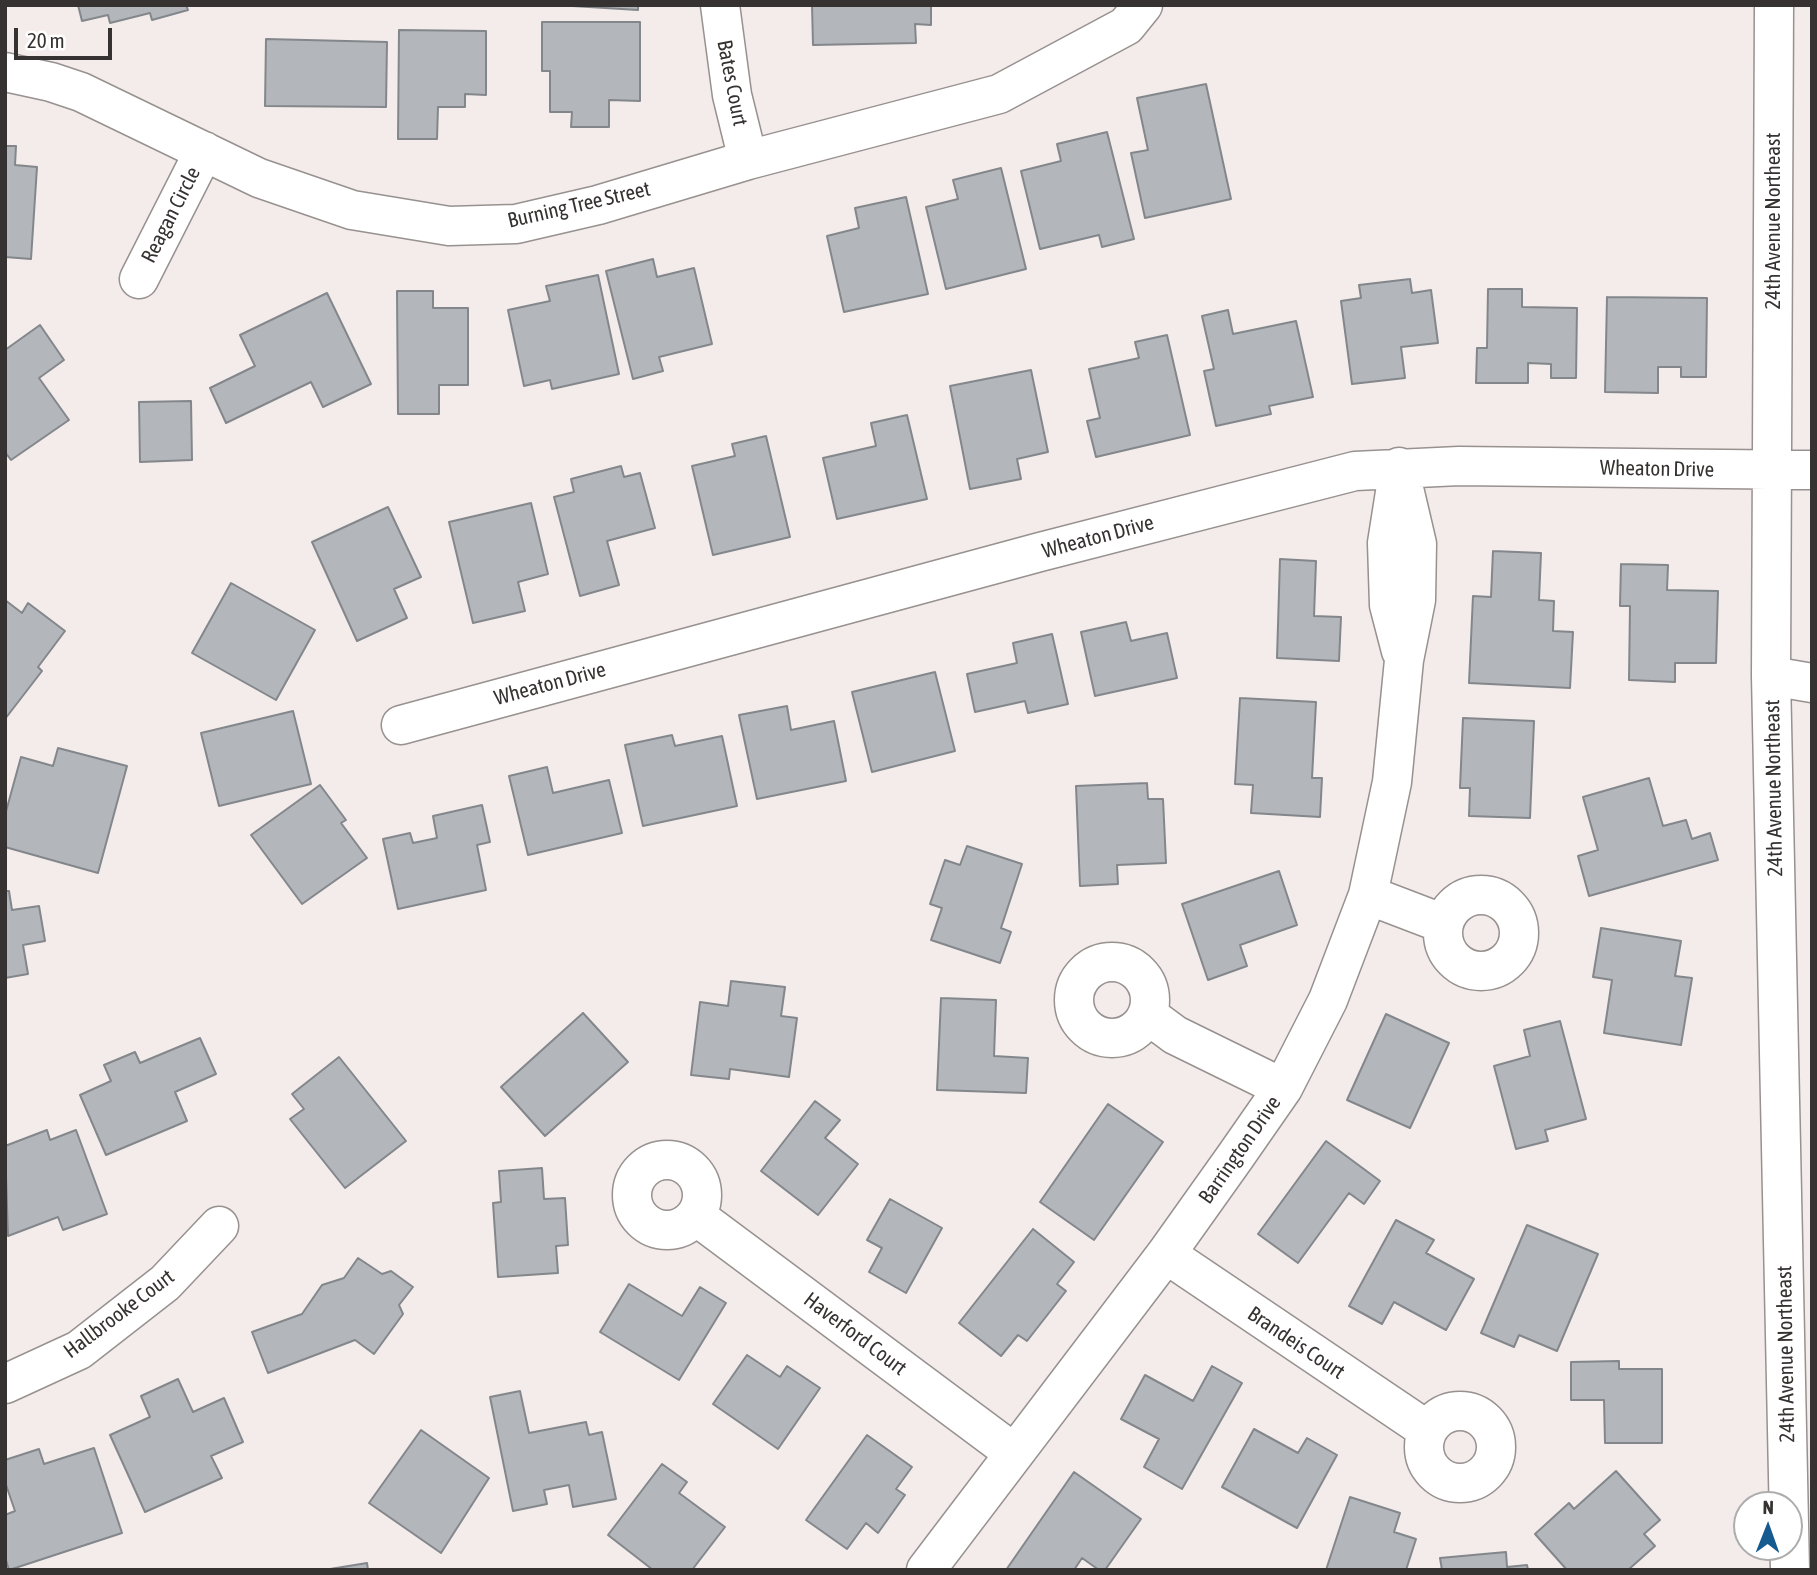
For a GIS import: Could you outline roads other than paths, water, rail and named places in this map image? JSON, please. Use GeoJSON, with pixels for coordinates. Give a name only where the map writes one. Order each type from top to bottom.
{"type":"FeatureCollection","features":[{"type":"Feature","properties":{"kind":"street","name":"Bates Court"},"geometry":{"type":"LineString","coordinates":[[720,5],[732,95],[748,160]]}},
{"type":"Feature","properties":{"kind":"street","name":"Burning Tree Street"},"geometry":{"type":"LineString","coordinates":[[5,72],[81,92],[259,178],[352,211],[449,226],[516,224],[598,205],[748,160],[999,94],[1126,26],[1143,5]]}},
{"type":"Feature","properties":{"kind":"street","name":"24th Avenue Northeast"},"geometry":{"type":"LineString","coordinates":[[1774,5],[1771,676],[1790,1570]]}},
{"type":"Feature","properties":{"kind":"street","name":"Reagan Circle"},"geometry":{"type":"LineString","coordinates":[[139,279],[204,151]]}},
{"type":"Feature","properties":{"kind":"street","name":"Wheaton Drive"},"geometry":{"type":"LineString","coordinates":[[401,725],[1312,480],[1399,467],[1812,470]]}},
{"type":"Feature","properties":{"kind":"street","name":"Barrington Drive"},"geometry":{"type":"LineString","coordinates":[[926,1570],[1166,1254],[1283,1088],[1328,1000],[1368,895],[1392,782],[1404,660],[1389,605],[1387,543],[1399,467]]}},
{"type":"Feature","properties":{"kind":"street"},"geometry":{"type":"LineString","coordinates":[[1771,676],[1812,669]]}},
{"type":"Feature","properties":{"kind":"street"},"geometry":{"type":"LineString","coordinates":[[1771,676],[1812,683]]}},
{"type":"Feature","properties":{"kind":"street"},"geometry":{"type":"LineString","coordinates":[[1368,895],[1444,924]]}},
{"type":"Feature","properties":{"kind":"street"},"geometry":{"type":"LineString","coordinates":[[1148,1015],[1175,1035],[1283,1088]]}},
{"type":"Feature","properties":{"kind":"street","name":"Haverford Court"},"geometry":{"type":"LineString","coordinates":[[696,1216],[1014,1453]]}},
{"type":"Feature","properties":{"kind":"street","name":"Hallbrooke Court"},"geometry":{"type":"LineString","coordinates":[[5,1384],[79,1350],[165,1283],[219,1226]]}},
{"type":"Feature","properties":{"kind":"street","name":"Brandeis Court"},"geometry":{"type":"LineString","coordinates":[[1166,1254],[1427,1430]]}}]}
